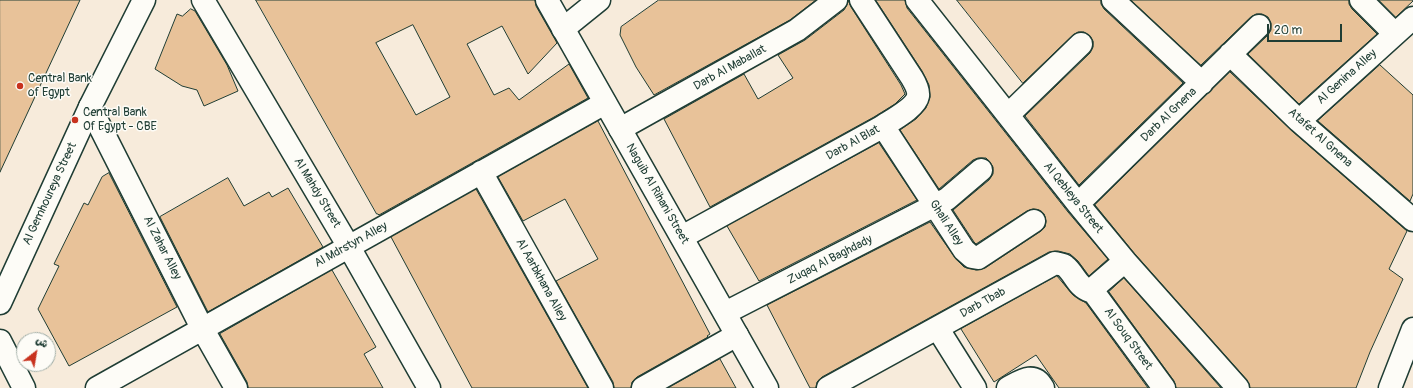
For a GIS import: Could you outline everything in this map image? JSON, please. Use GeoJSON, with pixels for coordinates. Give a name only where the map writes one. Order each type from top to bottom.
{"type":"FeatureCollection","features":[{"type":"Feature","properties":{"kind":"street","name":"Al Gemhoureya Street"},"geometry":{"type":"LineString","coordinates":[[0,303],[90,107],[144,0]]}},
{"type":"Feature","properties":{"kind":"street","name":"Al Mahdy Street"},"geometry":{"type":"LineString","coordinates":[[203,0],[349,247],[429,388]]}},
{"type":"Feature","properties":{"kind":"street","name":"Naguib Al Rihani Street"},"geometry":{"type":"LineString","coordinates":[[547,0],[767,388]]}},
{"type":"Feature","properties":{"kind":"street"},"geometry":{"type":"LineString","coordinates":[[563,30],[599,0]]}},
{"type":"Feature","properties":{"kind":"street","name":"Darb Al Maballat"},"geometry":{"type":"LineString","coordinates":[[620,129],[797,30],[836,0]]}},
{"type":"Feature","properties":{"kind":"street","name":"Darb Al Blat"},"geometry":{"type":"LineString","coordinates":[[682,237],[883,126],[910,108],[918,97],[918,90],[912,78],[861,0]]}},
{"type":"Feature","properties":{"kind":"street","name":"Al Qebleya Street"},"geometry":{"type":"LineString","coordinates":[[917,0],[1078,204],[1125,261],[1238,388]]}},
{"type":"Feature","properties":{"kind":"street"},"geometry":{"type":"LineString","coordinates":[[1113,0],[1202,82]]}},
{"type":"Feature","properties":{"kind":"street"},"geometry":{"type":"LineString","coordinates":[[1361,0],[1395,34]]}},
{"type":"Feature","properties":{"kind":"street","name":"Al Genina Alley"},"geometry":{"type":"LineString","coordinates":[[1299,121],[1413,18]]}},
{"type":"Feature","properties":{"kind":"street","name":"Darb Al Gnena"},"geometry":{"type":"LineString","coordinates":[[1078,204],[1259,26]]}},
{"type":"Feature","properties":{"kind":"street"},"geometry":{"type":"LineString","coordinates":[[1008,115],[1081,44]]}},
{"type":"Feature","properties":{"kind":"street","name":"Atafet Al Gnena"},"geometry":{"type":"LineString","coordinates":[[1230,54],[1299,121],[1413,220]]}},
{"type":"Feature","properties":{"kind":"street","name":"Al Mdrstyn Alley"},"geometry":{"type":"LineString","coordinates":[[97,388],[605,103]]}},
{"type":"Feature","properties":{"kind":"street","name":"Al Zahar Alley"},"geometry":{"type":"LineString","coordinates":[[90,107],[202,328],[236,388]]}},
{"type":"Feature","properties":{"kind":"street","name":"Ghali Alley"},"geometry":{"type":"LineString","coordinates":[[883,126],[934,206],[964,250],[972,257],[978,258],[1034,221]]}},
{"type":"Feature","properties":{"kind":"street","name":"Zuqaq Al Baghdady"},"geometry":{"type":"LineString","coordinates":[[725,313],[947,199],[981,170]]}},
{"type":"Feature","properties":{"kind":"street","name":"Al Aarbkhana Alley"},"geometry":{"type":"LineString","coordinates":[[481,172],[602,388]]}},
{"type":"Feature","properties":{"kind":"street"},"geometry":{"type":"LineString","coordinates":[[1092,290],[1125,261]]}},
{"type":"Feature","properties":{"kind":"street","name":"Darb Tbab"},"geometry":{"type":"LineString","coordinates":[[828,388],[1056,263],[1064,265],[1084,290],[1092,290]]}},
{"type":"Feature","properties":{"kind":"street","name":"Al Souq Street"},"geometry":{"type":"LineString","coordinates":[[1092,290],[1164,388]]}},
{"type":"Feature","properties":{"kind":"street"},"geometry":{"type":"LineString","coordinates":[[938,328],[975,388]]}},
{"type":"Feature","properties":{"kind":"street"},"geometry":{"type":"LineString","coordinates":[[1390,388],[1413,329]]}},
{"type":"Feature","properties":{"kind":"street"},"geometry":{"type":"LineString","coordinates":[[643,388],[737,335]]}},
{"type":"Feature","properties":{"kind":"street"},"geometry":{"type":"LineString","coordinates":[[0,342],[24,388]]}},
{"type":"Feature","properties":{"kind":"street"},"geometry":{"type":"LineString","coordinates":[[1008,388],[1025,379],[1039,381],[1043,388]]}},
{"type":"Feature","properties":{"kind":"building","name":"Central Bank of Egypt"},"geometry":{"type":"Polygon","coordinates":[[[0,0],[80,0],[0,172],[0,0]]]}},
{"type":"Feature","properties":{"kind":"building"},"geometry":{"type":"Polygon","coordinates":[[[256,0],[535,0],[536,6],[557,43],[528,74],[502,26],[467,44],[494,95],[509,88],[519,100],[569,64],[588,98],[379,215],[377,214],[256,0]],[[413,25],[376,43],[416,115],[450,97],[413,25]]]}},
{"type":"Feature","properties":{"kind":"building"},"geometry":{"type":"Polygon","coordinates":[[[659,0],[816,0],[790,20],[654,95],[636,67],[620,35],[621,27],[659,0]]]}},
{"type":"Feature","properties":{"kind":"building"},"geometry":{"type":"Polygon","coordinates":[[[848,0],[901,85],[905,94],[895,104],[874,117],[710,207],[664,119],[744,74],[758,99],[793,78],[778,55],[805,40],[844,10],[848,0]]]}},
{"type":"Feature","properties":{"kind":"building"},"geometry":{"type":"Polygon","coordinates":[[[876,0],[905,0],[907,8],[1068,212],[1108,259],[1089,276],[1078,261],[1070,254],[1058,251],[1049,252],[822,377],[817,382],[816,388],[810,388],[767,305],[930,222],[956,259],[964,267],[976,270],[985,268],[1045,227],[1046,221],[1044,214],[1039,210],[1033,209],[1027,211],[976,244],[974,242],[953,210],[989,180],[993,174],[993,167],[986,158],[978,158],[973,160],[939,189],[900,130],[916,119],[926,108],[930,97],[929,85],[922,71],[876,0]]]}},
{"type":"Feature","properties":{"kind":"building"},"geometry":{"type":"Polygon","coordinates":[[[957,0],[1101,0],[1101,4],[1104,9],[1183,83],[1079,185],[1025,116],[1090,53],[1093,47],[1093,41],[1090,36],[1084,32],[1078,32],[1073,35],[1023,83],[957,0]]]}},
{"type":"Feature","properties":{"kind":"building"},"geometry":{"type":"Polygon","coordinates":[[[1131,0],[1349,0],[1349,4],[1352,9],[1377,34],[1299,104],[1248,54],[1268,35],[1271,30],[1271,23],[1268,17],[1262,14],[1256,14],[1251,17],[1201,65],[1131,0]]]}},
{"type":"Feature","properties":{"kind":"building"},"geometry":{"type":"Polygon","coordinates":[[[1379,0],[1413,0],[1413,1],[1396,17],[1379,0]]]}},
{"type":"Feature","properties":{"kind":"building"},"geometry":{"type":"Polygon","coordinates":[[[191,9],[195,11],[227,65],[238,91],[204,106],[197,90],[182,86],[155,69],[177,14],[182,16],[191,9]]]}},
{"type":"Feature","properties":{"kind":"building"},"geometry":{"type":"Polygon","coordinates":[[[1380,65],[1413,95],[1413,194],[1410,201],[1318,121],[1380,65]]]}},
{"type":"Feature","properties":{"kind":"building"},"geometry":{"type":"Polygon","coordinates":[[[1230,72],[1291,130],[1407,231],[1389,269],[1403,279],[1370,352],[1356,388],[1250,388],[1247,380],[1134,253],[1095,205],[1230,72]]]}},
{"type":"Feature","properties":{"kind":"building"},"geometry":{"type":"Polygon","coordinates":[[[598,121],[710,334],[707,336],[708,337],[637,377],[632,382],[631,388],[614,388],[613,382],[556,281],[598,259],[565,199],[523,221],[498,177],[598,121]]]}},
{"type":"Feature","properties":{"kind":"building"},"geometry":{"type":"Polygon","coordinates":[[[879,143],[917,200],[759,281],[727,226],[879,143]]]}},
{"type":"Feature","properties":{"kind":"building"},"geometry":{"type":"Polygon","coordinates":[[[109,173],[177,307],[69,366],[56,342],[56,332],[51,332],[38,309],[59,266],[54,264],[84,203],[88,205],[102,177],[109,173]]]}},
{"type":"Feature","properties":{"kind":"building"},"geometry":{"type":"Polygon","coordinates":[[[228,178],[244,206],[269,192],[272,197],[288,188],[323,247],[208,312],[160,217],[228,178]]]}},
{"type":"Feature","properties":{"kind":"building"},"geometry":{"type":"Polygon","coordinates":[[[476,189],[588,388],[472,388],[391,237],[476,189]]]}},
{"type":"Feature","properties":{"kind":"building"},"geometry":{"type":"Polygon","coordinates":[[[332,270],[376,347],[364,354],[383,388],[248,388],[247,382],[220,334],[332,270]]]}},
{"type":"Feature","properties":{"kind":"building"},"geometry":{"type":"Polygon","coordinates":[[[1057,276],[1073,295],[1086,303],[1148,388],[1059,388],[1036,355],[994,382],[961,329],[1057,276]]]}},
{"type":"Feature","properties":{"kind":"building"},"geometry":{"type":"Polygon","coordinates":[[[1124,278],[1221,388],[1176,388],[1174,381],[1109,292],[1124,278]]]}},
{"type":"Feature","properties":{"kind":"building"},"geometry":{"type":"Polygon","coordinates":[[[720,359],[736,388],[668,388],[720,359]]]}},
{"type":"Feature","properties":{"kind":"place","name":"Central Bank of Egypt"},"geometry":{"type":"Point","coordinates":[20,86]}},
{"type":"Feature","properties":{"kind":"place","name":"Central Bank Of Egypt - CBE"},"geometry":{"type":"Point","coordinates":[75,120]}}]}
